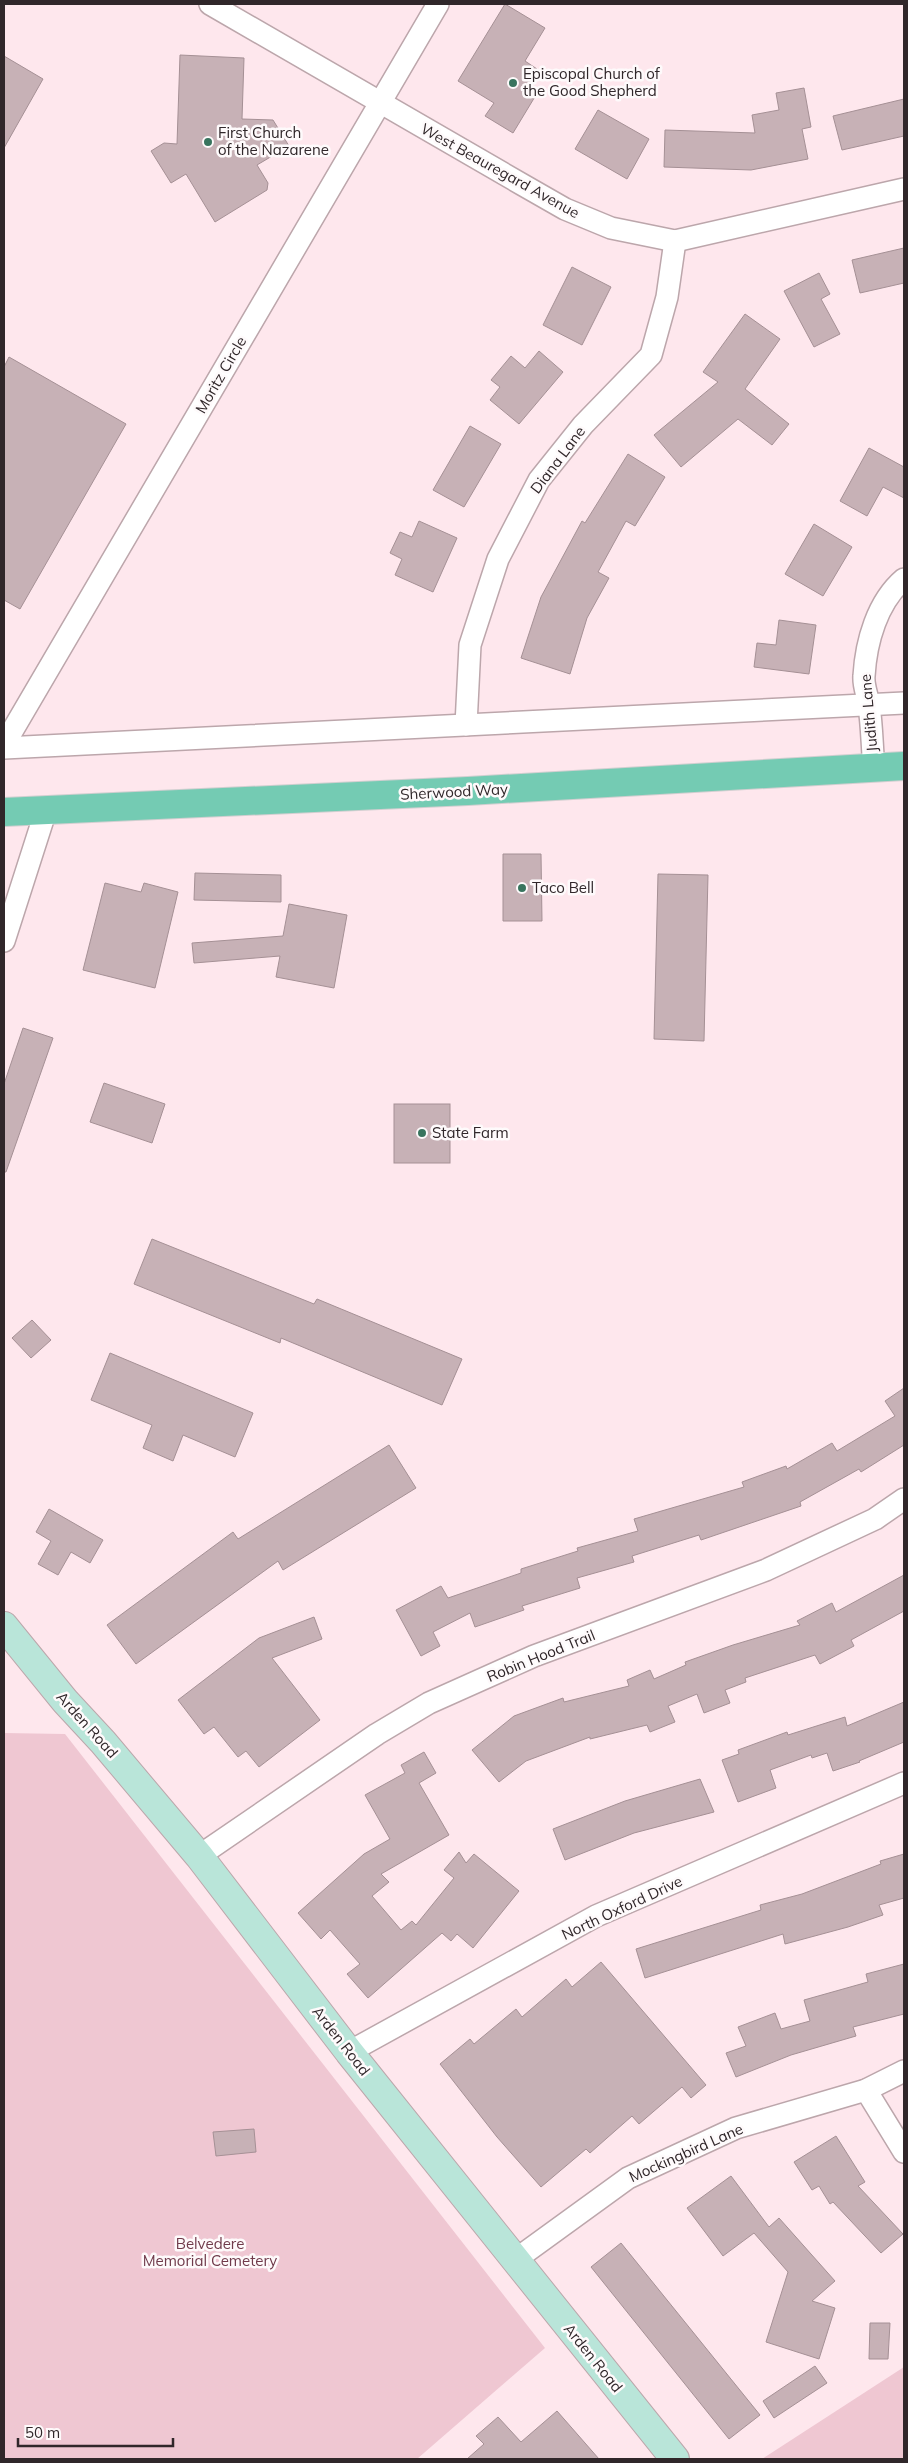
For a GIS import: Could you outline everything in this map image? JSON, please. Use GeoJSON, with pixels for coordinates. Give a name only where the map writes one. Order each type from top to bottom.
{"type":"FeatureCollection","features":[{"type":"Feature","properties":{"kind":"main road","name":"Sherwood Way"},"geometry":{"type":"LineString","coordinates":[[4,812],[458,792],[904,766]]}},
{"type":"Feature","properties":{"kind":"main road","name":"Arden Road"},"geometry":{"type":"LineString","coordinates":[[4,1626],[65,1701],[199,1856],[349,2052],[675,2459]]}},
{"type":"Feature","properties":{"kind":"street","name":"West Beauregard Avenue"},"geometry":{"type":"LineString","coordinates":[[210,4],[566,209],[611,228],[675,241],[904,189]]}},
{"type":"Feature","properties":{"kind":"street","name":"Moritz Circle"},"geometry":{"type":"LineString","coordinates":[[4,746],[438,4]]}},
{"type":"Feature","properties":{"kind":"street","name":"Diana Lane"},"geometry":{"type":"LineString","coordinates":[[466,725],[470,644],[498,559],[539,480],[583,425],[651,355],[667,297],[675,241]]}},
{"type":"Feature","properties":{"kind":"street","name":"Judith Lane"},"geometry":{"type":"LineString","coordinates":[[874,768],[869,705],[864,678],[868,650],[877,616],[896,586],[904,579]]}},
{"type":"Feature","properties":{"kind":"street"},"geometry":{"type":"LineString","coordinates":[[4,746],[904,704]]}},
{"type":"Feature","properties":{"kind":"street"},"geometry":{"type":"LineString","coordinates":[[4,941],[46,810]]}},
{"type":"Feature","properties":{"kind":"street","name":"Robin Hood Trail"},"geometry":{"type":"LineString","coordinates":[[199,1856],[377,1734],[429,1703],[534,1656],[766,1570],[875,1519],[904,1499]]}},
{"type":"Feature","properties":{"kind":"street","name":"North Oxford Drive"},"geometry":{"type":"LineString","coordinates":[[349,2052],[596,1916],[904,1783]]}},
{"type":"Feature","properties":{"kind":"street","name":"Mockingbird Lane"},"geometry":{"type":"LineString","coordinates":[[515,2260],[628,2178],[736,2128],[866,2090],[904,2071]]}},
{"type":"Feature","properties":{"kind":"street"},"geometry":{"type":"LineString","coordinates":[[866,2090],[904,2152]]}},
{"type":"Feature","properties":{"kind":"green space","name":"Belvedere Memorial Cemetery"},"geometry":{"type":"Polygon","coordinates":[[[4,1733],[65,1734],[545,2348],[417,2459],[4,2459],[4,1733]]]}},
{"type":"Feature","properties":{"kind":"green space"},"geometry":{"type":"Polygon","coordinates":[[[904,2367],[904,2459],[762,2459],[904,2367]]]}},
{"type":"Feature","properties":{"kind":"building"},"geometry":{"type":"Polygon","coordinates":[[[505,4],[545,28],[525,61],[537,69],[526,89],[536,95],[513,133],[485,116],[494,103],[458,81],[505,4]]]}},
{"type":"Feature","properties":{"kind":"building"},"geometry":{"type":"Polygon","coordinates":[[[180,55],[244,58],[242,119],[273,120],[289,146],[257,165],[268,183],[267,190],[215,222],[186,174],[171,183],[151,151],[164,143],[177,144],[180,55]]]}},
{"type":"Feature","properties":{"kind":"building"},"geometry":{"type":"Polygon","coordinates":[[[4,56],[43,79],[4,148],[4,56]]]}},
{"type":"Feature","properties":{"kind":"building"},"geometry":{"type":"Polygon","coordinates":[[[804,88],[811,127],[802,129],[808,159],[751,170],[664,167],[665,130],[755,133],[752,115],[779,110],[776,93],[804,88]]]}},
{"type":"Feature","properties":{"kind":"building"},"geometry":{"type":"Polygon","coordinates":[[[904,99],[904,136],[842,150],[833,116],[904,99]]]}},
{"type":"Feature","properties":{"kind":"building"},"geometry":{"type":"Polygon","coordinates":[[[598,110],[649,139],[627,179],[575,149],[598,110]]]}},
{"type":"Feature","properties":{"kind":"building"},"geometry":{"type":"Polygon","coordinates":[[[904,248],[904,283],[860,293],[852,260],[904,248]]]}},
{"type":"Feature","properties":{"kind":"building"},"geometry":{"type":"Polygon","coordinates":[[[572,267],[611,287],[582,345],[543,325],[572,267]]]}},
{"type":"Feature","properties":{"kind":"building"},"geometry":{"type":"Polygon","coordinates":[[[819,273],[830,294],[821,299],[840,334],[814,347],[784,291],[819,273]]]}},
{"type":"Feature","properties":{"kind":"building"},"geometry":{"type":"Polygon","coordinates":[[[745,314],[780,339],[745,389],[789,424],[772,445],[738,419],[681,467],[654,435],[718,382],[703,372],[745,314]]]}},
{"type":"Feature","properties":{"kind":"building"},"geometry":{"type":"Polygon","coordinates":[[[539,351],[563,372],[519,424],[490,400],[500,387],[491,380],[511,356],[525,368],[539,351]]]}},
{"type":"Feature","properties":{"kind":"building"},"geometry":{"type":"Polygon","coordinates":[[[9,357],[126,424],[20,609],[4,600],[4,367],[9,357]]]}},
{"type":"Feature","properties":{"kind":"building"},"geometry":{"type":"Polygon","coordinates":[[[470,426],[501,444],[464,507],[433,490],[470,426]]]}},
{"type":"Feature","properties":{"kind":"building"},"geometry":{"type":"Polygon","coordinates":[[[869,448],[904,467],[904,498],[883,487],[867,516],[840,501],[869,448]]]}},
{"type":"Feature","properties":{"kind":"building"},"geometry":{"type":"Polygon","coordinates":[[[628,454],[665,477],[635,526],[626,521],[598,572],[609,578],[587,618],[570,674],[521,658],[541,597],[582,521],[585,523],[628,454]]]}},
{"type":"Feature","properties":{"kind":"building"},"geometry":{"type":"Polygon","coordinates":[[[419,521],[457,538],[433,592],[395,575],[402,559],[390,553],[400,532],[412,537],[419,521]]]}},
{"type":"Feature","properties":{"kind":"building"},"geometry":{"type":"Polygon","coordinates":[[[814,524],[852,547],[823,596],[785,574],[814,524]]]}},
{"type":"Feature","properties":{"kind":"building"},"geometry":{"type":"Polygon","coordinates":[[[779,620],[816,625],[809,674],[754,667],[757,643],[776,645],[779,620]]]}},
{"type":"Feature","properties":{"kind":"building","name":"Taco Bell"},"geometry":{"type":"Polygon","coordinates":[[[503,854],[541,854],[542,921],[503,921],[503,854]]]}},
{"type":"Feature","properties":{"kind":"building"},"geometry":{"type":"Polygon","coordinates":[[[195,873],[281,875],[281,902],[194,900],[195,873]]]}},
{"type":"Feature","properties":{"kind":"building"},"geometry":{"type":"Polygon","coordinates":[[[658,874],[708,875],[704,1041],[654,1039],[658,874]]]}},
{"type":"Feature","properties":{"kind":"building"},"geometry":{"type":"Polygon","coordinates":[[[105,883],[141,892],[144,883],[178,892],[155,988],[83,970],[105,883]]]}},
{"type":"Feature","properties":{"kind":"building"},"geometry":{"type":"Polygon","coordinates":[[[289,904],[347,915],[334,988],[276,977],[280,956],[194,963],[192,943],[283,936],[289,904]]]}},
{"type":"Feature","properties":{"kind":"building"},"geometry":{"type":"Polygon","coordinates":[[[23,1028],[53,1038],[6,1172],[4,1172],[4,1084],[23,1028]]]}},
{"type":"Feature","properties":{"kind":"building"},"geometry":{"type":"Polygon","coordinates":[[[104,1083],[165,1104],[152,1143],[90,1122],[104,1083]]]}},
{"type":"Feature","properties":{"kind":"building","name":"State Farm"},"geometry":{"type":"Polygon","coordinates":[[[394,1104],[450,1104],[450,1163],[394,1163],[394,1104]]]}},
{"type":"Feature","properties":{"kind":"building"},"geometry":{"type":"Polygon","coordinates":[[[152,1239],[314,1304],[317,1299],[462,1359],[442,1405],[281,1338],[280,1343],[134,1284],[152,1239]]]}},
{"type":"Feature","properties":{"kind":"building"},"geometry":{"type":"Polygon","coordinates":[[[32,1320],[51,1340],[31,1358],[12,1338],[32,1320]]]}},
{"type":"Feature","properties":{"kind":"building"},"geometry":{"type":"Polygon","coordinates":[[[110,1353],[253,1413],[235,1457],[183,1435],[173,1461],[143,1448],[152,1425],[91,1400],[110,1353]]]}},
{"type":"Feature","properties":{"kind":"building"},"geometry":{"type":"Polygon","coordinates":[[[904,1388],[904,1445],[861,1472],[859,1469],[800,1502],[801,1506],[701,1540],[699,1535],[632,1556],[634,1562],[577,1578],[580,1588],[522,1606],[524,1610],[475,1627],[470,1613],[433,1632],[440,1646],[421,1656],[396,1610],[441,1586],[448,1598],[521,1573],[521,1569],[578,1551],[577,1548],[638,1531],[634,1519],[744,1487],[742,1482],[786,1466],[787,1469],[832,1443],[837,1451],[895,1416],[885,1401],[904,1388]]]}},
{"type":"Feature","properties":{"kind":"building"},"geometry":{"type":"Polygon","coordinates":[[[389,1445],[416,1488],[283,1570],[278,1561],[136,1664],[107,1625],[233,1532],[238,1539],[389,1445]]]}},
{"type":"Feature","properties":{"kind":"building"},"geometry":{"type":"Polygon","coordinates":[[[49,1509],[103,1540],[90,1563],[71,1552],[58,1575],[38,1564],[51,1541],[36,1532],[49,1509]]]}},
{"type":"Feature","properties":{"kind":"building"},"geometry":{"type":"Polygon","coordinates":[[[904,1575],[904,1611],[851,1640],[854,1646],[820,1664],[815,1655],[745,1678],[746,1682],[725,1690],[730,1703],[704,1713],[697,1694],[668,1706],[675,1722],[650,1732],[647,1725],[590,1739],[590,1737],[526,1761],[499,1782],[472,1750],[514,1716],[563,1698],[564,1702],[629,1686],[627,1680],[650,1670],[654,1679],[686,1665],[685,1662],[800,1625],[797,1621],[832,1603],[836,1612],[904,1575]]]}},
{"type":"Feature","properties":{"kind":"building"},"geometry":{"type":"Polygon","coordinates":[[[314,1617],[322,1639],[272,1658],[320,1720],[259,1767],[246,1751],[238,1757],[214,1727],[204,1734],[178,1700],[259,1638],[314,1617]]]}},
{"type":"Feature","properties":{"kind":"building"},"geometry":{"type":"Polygon","coordinates":[[[904,1702],[904,1742],[860,1762],[833,1771],[827,1753],[812,1758],[811,1755],[770,1770],[776,1788],[738,1802],[722,1760],[739,1754],[738,1750],[787,1732],[788,1735],[845,1717],[847,1726],[904,1702]]]}},
{"type":"Feature","properties":{"kind":"building"},"geometry":{"type":"Polygon","coordinates":[[[424,1752],[436,1773],[419,1783],[449,1835],[381,1874],[389,1882],[372,1896],[401,1930],[412,1921],[416,1925],[454,1878],[444,1870],[459,1852],[466,1863],[474,1854],[519,1891],[473,1948],[457,1934],[451,1941],[442,1933],[368,1998],[347,1974],[360,1964],[330,1930],[321,1939],[298,1913],[364,1854],[390,1839],[365,1795],[405,1773],[401,1765],[424,1752]]]}},
{"type":"Feature","properties":{"kind":"building"},"geometry":{"type":"Polygon","coordinates":[[[700,1779],[714,1812],[634,1833],[565,1860],[553,1829],[625,1801],[700,1779]]]}},
{"type":"Feature","properties":{"kind":"building"},"geometry":{"type":"Polygon","coordinates":[[[904,1854],[904,1898],[879,1905],[883,1915],[848,1927],[785,1944],[783,1934],[645,1978],[636,1949],[761,1910],[760,1905],[802,1894],[881,1864],[880,1861],[904,1854]]]}},
{"type":"Feature","properties":{"kind":"building"},"geometry":{"type":"Polygon","coordinates":[[[601,1962],[706,2085],[691,2098],[682,2087],[639,2124],[632,2116],[590,2153],[586,2149],[541,2187],[497,2137],[440,2064],[470,2039],[474,2044],[516,2009],[522,2017],[566,1979],[572,1987],[601,1962]]]}},
{"type":"Feature","properties":{"kind":"building"},"geometry":{"type":"Polygon","coordinates":[[[904,1964],[904,2014],[853,2027],[856,2036],[791,2055],[736,2077],[726,2053],[746,2046],[738,2027],[775,2013],[781,2029],[810,2021],[804,2000],[868,1982],[866,1974],[904,1964]]]}},
{"type":"Feature","properties":{"kind":"building"},"geometry":{"type":"Polygon","coordinates":[[[254,2129],[256,2152],[216,2156],[213,2132],[254,2129]]]}},
{"type":"Feature","properties":{"kind":"building"},"geometry":{"type":"Polygon","coordinates":[[[836,2136],[865,2182],[858,2186],[903,2234],[881,2253],[833,2202],[830,2204],[819,2186],[812,2190],[794,2162],[836,2136]]]}},
{"type":"Feature","properties":{"kind":"building"},"geometry":{"type":"Polygon","coordinates":[[[731,2176],[769,2227],[779,2218],[835,2281],[812,2301],[835,2308],[819,2359],[766,2342],[788,2272],[754,2233],[723,2256],[687,2208],[731,2176]]]}},
{"type":"Feature","properties":{"kind":"building"},"geometry":{"type":"Polygon","coordinates":[[[621,2243],[760,2415],[729,2439],[591,2267],[621,2243]]]}},
{"type":"Feature","properties":{"kind":"building"},"geometry":{"type":"Polygon","coordinates":[[[870,2323],[890,2323],[888,2359],[869,2359],[870,2323]]]}},
{"type":"Feature","properties":{"kind":"building"},"geometry":{"type":"Polygon","coordinates":[[[815,2366],[827,2383],[774,2418],[763,2401],[815,2366]]]}},
{"type":"Feature","properties":{"kind":"building"},"geometry":{"type":"Polygon","coordinates":[[[557,2411],[599,2459],[467,2459],[484,2444],[476,2436],[498,2417],[521,2442],[557,2411]]]}},
{"type":"Feature","properties":{"kind":"place","name":"Episcopal Church of the Good Shepherd"},"geometry":{"type":"Point","coordinates":[513,83]}},
{"type":"Feature","properties":{"kind":"place","name":"First Church of the Nazarene"},"geometry":{"type":"Point","coordinates":[208,142]}},
{"type":"Feature","properties":{"kind":"place","name":"Taco Bell"},"geometry":{"type":"Point","coordinates":[522,888]}},
{"type":"Feature","properties":{"kind":"place","name":"State Farm"},"geometry":{"type":"Point","coordinates":[422,1133]}}]}
